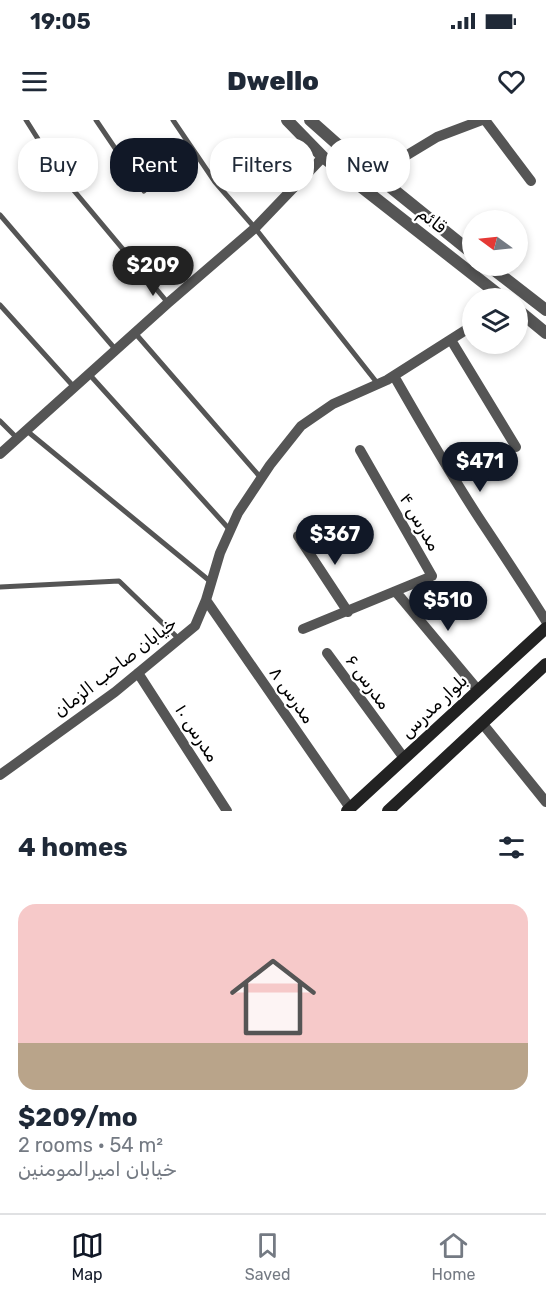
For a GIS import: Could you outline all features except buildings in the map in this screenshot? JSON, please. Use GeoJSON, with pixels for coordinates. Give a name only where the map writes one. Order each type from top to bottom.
{"type":"FeatureCollection","features":[{"type":"Feature","properties":{"kind":"main road","name":"بلوار مدرس"},"geometry":{"type":"LineString","coordinates":[[348,810],[546,628]]}},
{"type":"Feature","properties":{"kind":"main road"},"geometry":{"type":"LineString","coordinates":[[393,809],[546,664]]}},
{"type":"Feature","properties":{"kind":"street","name":"قائم"},"geometry":{"type":"LineString","coordinates":[[286,120],[323,157],[489,288]]}},
{"type":"Feature","properties":{"kind":"street","name":"قائم"},"geometry":{"type":"LineString","coordinates":[[310,120],[331,138]]}},
{"type":"Feature","properties":{"kind":"street"},"geometry":{"type":"LineString","coordinates":[[410,153],[437,137],[478,121],[531,181]]}},
{"type":"Feature","properties":{"kind":"street"},"geometry":{"type":"LineString","coordinates":[[0,454],[255,228],[323,157]]}},
{"type":"Feature","properties":{"kind":"street","name":"قائم"},"geometry":{"type":"LineString","coordinates":[[395,192],[462,245]]}},
{"type":"Feature","properties":{"kind":"street"},"geometry":{"type":"LineString","coordinates":[[502,276],[546,310]]}},
{"type":"Feature","properties":{"kind":"street"},"geometry":{"type":"LineString","coordinates":[[528,318],[546,333]]}},
{"type":"Feature","properties":{"kind":"street","name":"خیابان صاحب الزمان"},"geometry":{"type":"LineString","coordinates":[[0,775],[115,692],[195,626],[206,600],[220,553],[238,513],[261,478],[301,426],[333,404],[394,376],[462,333]]}},
{"type":"Feature","properties":{"kind":"street"},"geometry":{"type":"LineString","coordinates":[[451,340],[516,447]]}},
{"type":"Feature","properties":{"kind":"street"},"geometry":{"type":"LineString","coordinates":[[394,376],[434,447],[546,621]]}},
{"type":"Feature","properties":{"kind":"street","name":"مدرس ۴"},"geometry":{"type":"LineString","coordinates":[[303,629],[432,576],[360,450]]}},
{"type":"Feature","properties":{"kind":"street"},"geometry":{"type":"LineString","coordinates":[[298,536],[348,612]]}},
{"type":"Feature","properties":{"kind":"street"},"geometry":{"type":"LineString","coordinates":[[396,592],[478,690]]}},
{"type":"Feature","properties":{"kind":"street","name":"مدرس ۸"},"geometry":{"type":"LineString","coordinates":[[206,600],[348,810]]}},
{"type":"Feature","properties":{"kind":"street","name":"مدرس ۶"},"geometry":{"type":"LineString","coordinates":[[327,653],[404,758]]}},
{"type":"Feature","properties":{"kind":"street","name":"مدرس ۱۰"},"geometry":{"type":"LineString","coordinates":[[138,673],[227,811]]}},
{"type":"Feature","properties":{"kind":"street"},"geometry":{"type":"LineString","coordinates":[[482,723],[546,802]]}},
{"type":"Feature","properties":{"kind":"lane"},"geometry":{"type":"LineString","coordinates":[[26,120],[60,174],[168,303]]}},
{"type":"Feature","properties":{"kind":"lane"},"geometry":{"type":"LineString","coordinates":[[96,120],[110,141]]}},
{"type":"Feature","properties":{"kind":"lane"},"geometry":{"type":"LineString","coordinates":[[173,120],[215,182],[255,228],[379,384]]}},
{"type":"Feature","properties":{"kind":"lane"},"geometry":{"type":"LineString","coordinates":[[0,215],[117,350]]}},
{"type":"Feature","properties":{"kind":"lane"},"geometry":{"type":"LineString","coordinates":[[0,305],[74,387]]}},
{"type":"Feature","properties":{"kind":"lane"},"geometry":{"type":"LineString","coordinates":[[135,333],[261,478]]}},
{"type":"Feature","properties":{"kind":"lane"},"geometry":{"type":"LineString","coordinates":[[89,375],[230,530]]}},
{"type":"Feature","properties":{"kind":"lane"},"geometry":{"type":"LineString","coordinates":[[0,421],[21,434],[211,582]]}},
{"type":"Feature","properties":{"kind":"lane"},"geometry":{"type":"LineString","coordinates":[[0,587],[119,581],[179,639]]}}]}
